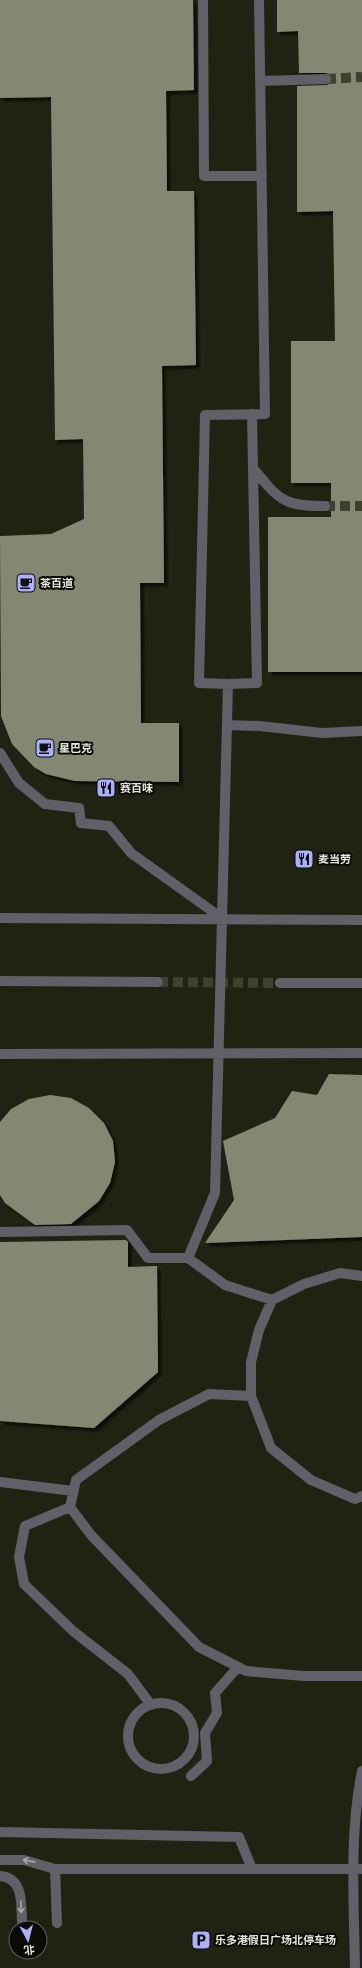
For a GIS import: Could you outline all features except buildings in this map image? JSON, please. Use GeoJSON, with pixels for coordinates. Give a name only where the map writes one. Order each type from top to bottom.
{"type":"FeatureCollection","features":[{"type":"Feature","properties":{"kind":"street"},"geometry":{"type":"LineString","coordinates":[[203,0],[204,176],[262,176]]}},
{"type":"Feature","properties":{"kind":"street"},"geometry":{"type":"LineString","coordinates":[[252,414],[256,683],[199,683],[205,415],[252,414],[265,414],[259,0]]}},
{"type":"Feature","properties":{"kind":"street"},"geometry":{"type":"LineString","coordinates":[[260,81],[326,78]]}},
{"type":"Feature","properties":{"kind":"street"},"geometry":{"type":"LineString","coordinates":[[253,468],[268,487],[283,501],[304,506],[325,506]]}},
{"type":"Feature","properties":{"kind":"street"},"geometry":{"type":"LineString","coordinates":[[188,1258],[215,1192],[228,684]]}},
{"type":"Feature","properties":{"kind":"street"},"geometry":{"type":"LineString","coordinates":[[227,725],[260,726],[322,733],[362,731]]}},
{"type":"Feature","properties":{"kind":"street"},"geometry":{"type":"LineString","coordinates":[[0,753],[18,783],[45,804],[79,808],[81,823],[109,826],[130,853],[223,919]]}},
{"type":"Feature","properties":{"kind":"street"},"geometry":{"type":"LineString","coordinates":[[0,918],[362,920]]}},
{"type":"Feature","properties":{"kind":"street"},"geometry":{"type":"LineString","coordinates":[[0,981],[158,982]]}},
{"type":"Feature","properties":{"kind":"street"},"geometry":{"type":"LineString","coordinates":[[280,983],[362,983]]}},
{"type":"Feature","properties":{"kind":"street"},"geometry":{"type":"LineString","coordinates":[[0,1054],[362,1053]]}},
{"type":"Feature","properties":{"kind":"street"},"geometry":{"type":"LineString","coordinates":[[0,1232],[127,1230],[148,1258],[188,1258],[225,1285],[272,1300]]}},
{"type":"Feature","properties":{"kind":"street"},"geometry":{"type":"LineString","coordinates":[[362,1276],[340,1273],[304,1284],[272,1300],[259,1330],[252,1362],[251,1396],[271,1448],[311,1480],[355,1499],[362,1496]]}},
{"type":"Feature","properties":{"kind":"street"},"geometry":{"type":"LineString","coordinates":[[251,1396],[209,1394],[159,1420],[76,1480],[70,1507],[91,1535],[200,1647],[246,1671],[304,1676],[362,1676]]}},
{"type":"Feature","properties":{"kind":"street"},"geometry":{"type":"LineString","coordinates":[[0,1482],[73,1491]]}},
{"type":"Feature","properties":{"kind":"street"},"geometry":{"type":"LineString","coordinates":[[70,1507],[25,1526],[19,1557],[24,1584],[73,1631],[128,1674],[151,1705]]}},
{"type":"Feature","properties":{"kind":"street"},"geometry":{"type":"LineString","coordinates":[[191,1776],[207,1761],[205,1734],[218,1713],[215,1693],[238,1667]]}},
{"type":"Feature","properties":{"kind":"street"},"geometry":{"type":"LineString","coordinates":[[165,1704],[176,1707],[185,1714],[191,1723],[194,1734],[193,1745],[188,1756],[180,1764],[159,1770],[148,1767],[139,1762],[132,1754],[128,1744],[130,1723],[136,1714],[151,1705],[165,1704]]}},
{"type":"Feature","properties":{"kind":"street"},"geometry":{"type":"LineString","coordinates":[[193,1745],[206,1745]]}},
{"type":"Feature","properties":{"kind":"street"},"geometry":{"type":"LineString","coordinates":[[355,1968],[358,1869],[356,1810],[362,1771]]}},
{"type":"Feature","properties":{"kind":"street"},"geometry":{"type":"LineString","coordinates":[[0,1832],[240,1837],[252,1869]]}},
{"type":"Feature","properties":{"kind":"street"},"geometry":{"type":"LineString","coordinates":[[0,1860],[24,1860],[55,1869],[358,1869]]}},
{"type":"Feature","properties":{"kind":"street"},"geometry":{"type":"LineString","coordinates":[[55,1869],[57,1923]]}},
{"type":"Feature","properties":{"kind":"street"},"geometry":{"type":"LineString","coordinates":[[0,1876],[16,1883],[21,1892],[22,1920]]}},
{"type":"Feature","properties":{"kind":"tunnel"},"geometry":{"type":"LineString","coordinates":[[326,79],[362,77]]}},
{"type":"Feature","properties":{"kind":"tunnel"},"geometry":{"type":"LineString","coordinates":[[325,506],[362,506]]}},
{"type":"Feature","properties":{"kind":"tunnel"},"geometry":{"type":"LineString","coordinates":[[158,982],[280,983]]}},
{"type":"Feature","properties":{"kind":"place","name":"茶百道"},"geometry":{"type":"Point","coordinates":[26,583]}},
{"type":"Feature","properties":{"kind":"place","name":"星巴克"},"geometry":{"type":"Point","coordinates":[45,748]}},
{"type":"Feature","properties":{"kind":"place","name":"赛百味"},"geometry":{"type":"Point","coordinates":[106,788]}},
{"type":"Feature","properties":{"kind":"place","name":"麦当劳"},"geometry":{"type":"Point","coordinates":[304,859]}},
{"type":"Feature","properties":{"kind":"place","name":"乐多港假日广场北停车场"},"geometry":{"type":"Point","coordinates":[201,1940]}}]}
